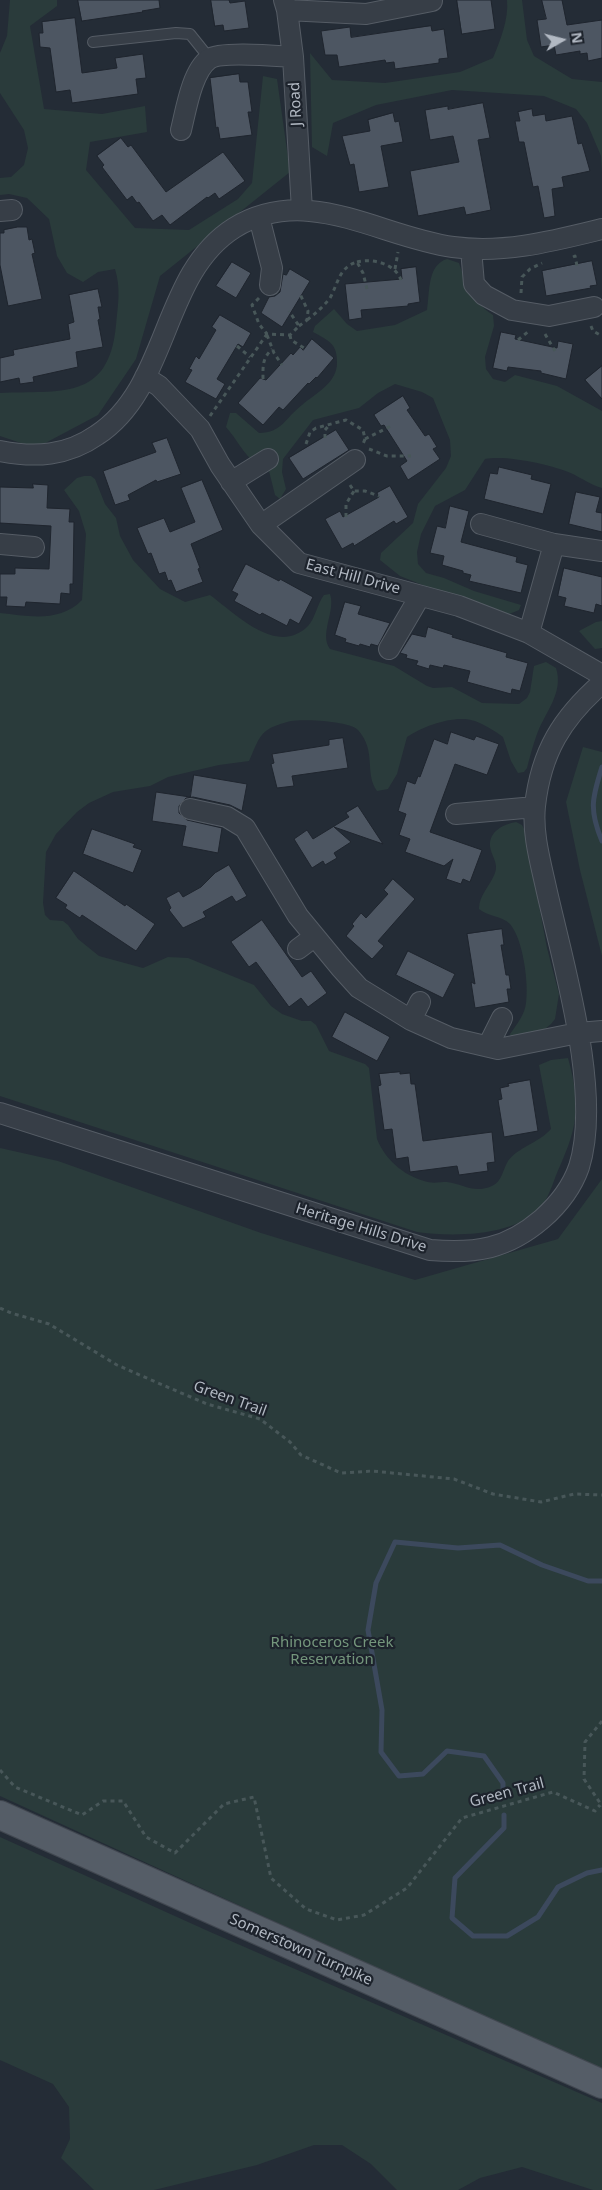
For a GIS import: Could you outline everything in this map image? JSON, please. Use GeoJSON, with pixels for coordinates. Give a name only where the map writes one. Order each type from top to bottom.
{"type":"FeatureCollection","features":[{"type":"Feature","properties":{"kind":"main road","name":"Somerstown Turnpike"},"geometry":{"type":"LineString","coordinates":[[0,1815],[602,2084]]}},
{"type":"Feature","properties":{"kind":"street"},"geometry":{"type":"LineString","coordinates":[[286,5],[366,14],[432,1]]}},
{"type":"Feature","properties":{"kind":"street","name":"J Road"},"geometry":{"type":"LineString","coordinates":[[286,5],[293,57],[302,210]]}},
{"type":"Feature","properties":{"kind":"street"},"geometry":{"type":"LineString","coordinates":[[181,130],[196,78],[199,71],[210,59],[224,55],[293,57]]}},
{"type":"Feature","properties":{"kind":"street"},"geometry":{"type":"LineString","coordinates":[[0,451],[23,456],[47,455],[70,450],[109,428],[124,413],[145,377],[186,285],[201,258],[217,240],[236,227],[259,217],[280,212],[302,210],[324,212],[430,242],[471,249],[524,247],[602,229]]}},
{"type":"Feature","properties":{"kind":"street"},"geometry":{"type":"LineString","coordinates":[[259,217],[272,268],[270,285]]}},
{"type":"Feature","properties":{"kind":"street"},"geometry":{"type":"LineString","coordinates":[[471,249],[474,284],[484,295],[512,310],[549,316],[594,307]]}},
{"type":"Feature","properties":{"kind":"street","name":"East Hill Drive"},"geometry":{"type":"LineString","coordinates":[[145,377],[159,386],[200,429],[231,482],[261,525],[299,562],[459,606],[529,633],[602,675]]}},
{"type":"Feature","properties":{"kind":"street"},"geometry":{"type":"LineString","coordinates":[[231,482],[268,459]]}},
{"type":"Feature","properties":{"kind":"street"},"geometry":{"type":"LineString","coordinates":[[261,525],[348,464]]}},
{"type":"Feature","properties":{"kind":"street"},"geometry":{"type":"LineString","coordinates":[[482,524],[554,544],[602,551]]}},
{"type":"Feature","properties":{"kind":"street"},"geometry":{"type":"LineString","coordinates":[[0,544],[34,547]]}},
{"type":"Feature","properties":{"kind":"street"},"geometry":{"type":"LineString","coordinates":[[529,633],[554,544]]}},
{"type":"Feature","properties":{"kind":"street"},"geometry":{"type":"LineString","coordinates":[[389,649],[420,596]]}},
{"type":"Feature","properties":{"kind":"street","name":"Heritage Hills Drive"},"geometry":{"type":"LineString","coordinates":[[0,1113],[405,1243],[440,1251],[458,1253],[480,1251],[505,1244],[528,1231],[550,1212],[567,1192],[578,1167],[585,1140],[587,1111],[578,1033],[538,850],[535,808],[546,757],[556,735],[570,714],[602,683]]}},
{"type":"Feature","properties":{"kind":"street"},"geometry":{"type":"LineString","coordinates":[[456,814],[535,808]]}},
{"type":"Feature","properties":{"kind":"street"},"geometry":{"type":"LineString","coordinates":[[190,810],[249,823],[298,916],[359,988],[416,1011],[451,1038],[498,1049],[578,1033],[602,1031]]}},
{"type":"Feature","properties":{"kind":"street"},"geometry":{"type":"LineString","coordinates":[[298,949],[314,937]]}},
{"type":"Feature","properties":{"kind":"street"},"geometry":{"type":"LineString","coordinates":[[488,1046],[502,1018]]}},
{"type":"Feature","properties":{"kind":"lane"},"geometry":{"type":"LineString","coordinates":[[93,42],[176,33],[190,34],[210,59]]}},
{"type":"Feature","properties":{"kind":"path"},"geometry":{"type":"LineString","coordinates":[[568,257],[575,256],[577,266]]}},
{"type":"Feature","properties":{"kind":"path"},"geometry":{"type":"LineString","coordinates":[[267,334],[290,334],[321,310],[331,296],[337,278],[344,270],[358,262],[366,260],[395,269]]}},
{"type":"Feature","properties":{"kind":"path"},"geometry":{"type":"LineString","coordinates":[[397,260],[395,269],[401,280]]}},
{"type":"Feature","properties":{"kind":"path"},"geometry":{"type":"LineString","coordinates":[[358,262],[364,273],[366,289]]}},
{"type":"Feature","properties":{"kind":"path"},"geometry":{"type":"LineString","coordinates":[[521,311],[522,277],[530,269],[547,262]]}},
{"type":"Feature","properties":{"kind":"path"},"geometry":{"type":"LineString","coordinates":[[270,285],[252,305],[259,324],[267,334],[272,349],[282,365]]}},
{"type":"Feature","properties":{"kind":"path"},"geometry":{"type":"LineString","coordinates":[[300,294],[308,311],[307,320]]}},
{"type":"Feature","properties":{"kind":"path"},"geometry":{"type":"LineString","coordinates":[[289,310],[299,326]]}},
{"type":"Feature","properties":{"kind":"path"},"geometry":{"type":"LineString","coordinates":[[543,328],[555,351]]}},
{"type":"Feature","properties":{"kind":"path"},"geometry":{"type":"LineString","coordinates":[[200,429],[267,334]]}},
{"type":"Feature","properties":{"kind":"path"},"geometry":{"type":"LineString","coordinates":[[290,334],[291,340],[304,348]]}},
{"type":"Feature","properties":{"kind":"path"},"geometry":{"type":"LineString","coordinates":[[237,346],[250,357]]}},
{"type":"Feature","properties":{"kind":"path"},"geometry":{"type":"LineString","coordinates":[[262,379],[262,365],[265,356],[272,349]]}},
{"type":"Feature","properties":{"kind":"path"},"geometry":{"type":"LineString","coordinates":[[306,444],[310,432],[316,428],[346,420],[363,430],[364,439],[361,451],[368,449],[387,456],[410,456]]}},
{"type":"Feature","properties":{"kind":"path"},"geometry":{"type":"LineString","coordinates":[[325,438],[325,430],[330,424]]}},
{"type":"Feature","properties":{"kind":"path"},"geometry":{"type":"LineString","coordinates":[[364,439],[391,426]]}},
{"type":"Feature","properties":{"kind":"path"},"geometry":{"type":"LineString","coordinates":[[346,517],[346,504],[354,491],[348,464]]}},
{"type":"Feature","properties":{"kind":"path"},"geometry":{"type":"LineString","coordinates":[[354,491],[364,491],[379,496]]}},
{"type":"Feature","properties":{"kind":"path","name":"Green Trail"},"geometry":{"type":"LineString","coordinates":[[0,1308],[11,1314],[49,1324],[117,1365],[207,1404],[260,1419],[290,1442],[301,1455],[340,1473],[372,1471],[454,1479],[493,1494],[541,1502],[574,1494],[602,1495]]}},
{"type":"Feature","properties":{"kind":"path"},"geometry":{"type":"LineString","coordinates":[[601,1806],[584,1779],[585,1742],[602,1721]]}},
{"type":"Feature","properties":{"kind":"path","name":"Green Trail"},"geometry":{"type":"LineString","coordinates":[[0,1770],[15,1787],[82,1815],[103,1801],[123,1801],[146,1837],[175,1853],[224,1804],[254,1796],[271,1878],[306,1909],[337,1920],[364,1915],[407,1888],[462,1818],[553,1792],[595,1811],[601,1806]]}},
{"type":"Feature","properties":{"kind":"green space"},"geometry":{"type":"Polygon","coordinates":[[[10,0],[57,0],[57,6],[30,26],[44,109],[102,114],[145,106],[147,132],[90,142],[86,170],[135,228],[189,230],[238,199],[252,183],[263,76],[277,79],[290,172],[160,276],[136,359],[98,415],[36,448],[0,436],[0,393],[61,390],[78,387],[92,380],[103,368],[111,350],[116,325],[118,290],[115,269],[98,272],[83,282],[67,273],[57,256],[49,219],[27,198],[9,194],[0,195],[0,178],[11,177],[24,165],[28,148],[24,130],[0,93],[0,53],[7,36],[10,0]]]}},
{"type":"Feature","properties":{"kind":"green space"},"geometry":{"type":"Polygon","coordinates":[[[507,0],[522,0],[527,40],[534,56],[572,79],[602,82],[602,173],[601,156],[587,123],[576,109],[544,96],[452,90],[376,105],[333,123],[327,156],[312,147],[310,53],[332,80],[385,83],[460,72],[493,58],[505,22],[507,0]]]}},
{"type":"Feature","properties":{"kind":"green space"},"geometry":{"type":"Polygon","coordinates":[[[447,259],[459,263],[464,279],[475,299],[493,315],[494,326],[485,357],[486,369],[493,379],[505,382],[515,375],[557,386],[602,411],[602,488],[573,474],[542,464],[506,458],[485,459],[465,490],[435,506],[421,534],[417,552],[418,564],[426,573],[444,578],[474,591],[521,605],[519,610],[507,615],[465,602],[400,576],[380,560],[381,553],[413,523],[418,504],[446,468],[451,456],[450,440],[433,398],[422,392],[395,384],[378,393],[359,408],[313,420],[283,459],[282,472],[286,489],[280,499],[275,495],[269,471],[249,458],[226,427],[230,413],[236,413],[259,433],[278,428],[296,410],[325,387],[334,376],[337,363],[336,351],[328,340],[313,332],[315,326],[334,309],[347,324],[357,331],[395,325],[427,310],[429,288],[433,273],[441,262],[447,259]]]}},
{"type":"Feature","properties":{"kind":"green space"},"geometry":{"type":"Polygon","coordinates":[[[91,476],[95,479],[105,504],[116,518],[120,536],[133,560],[160,589],[185,602],[210,595],[257,629],[270,635],[283,637],[296,634],[308,626],[324,595],[330,594],[331,608],[326,636],[330,649],[394,666],[427,686],[433,688],[452,687],[482,703],[519,704],[527,698],[530,692],[534,666],[546,662],[556,668],[558,686],[556,694],[540,726],[527,768],[524,772],[518,773],[511,761],[503,737],[475,721],[467,719],[449,720],[431,725],[407,737],[397,774],[388,789],[377,791],[371,777],[367,746],[358,730],[346,725],[326,721],[297,720],[288,722],[263,733],[249,761],[219,765],[168,777],[150,786],[113,792],[89,803],[77,812],[56,834],[46,852],[43,903],[45,915],[50,920],[63,921],[78,939],[99,956],[143,968],[168,957],[188,958],[254,985],[271,1006],[282,1014],[302,1021],[311,1021],[316,1025],[329,1051],[365,1064],[369,1068],[377,1139],[380,1146],[402,1170],[427,1182],[447,1182],[474,1189],[486,1188],[495,1184],[512,1156],[541,1138],[551,1129],[539,1065],[551,1060],[568,1058],[576,1100],[574,1125],[571,1138],[548,1195],[543,1204],[532,1215],[502,1229],[484,1232],[432,1234],[417,1232],[0,1096],[0,613],[32,616],[54,615],[64,612],[82,600],[86,534],[79,511],[64,490],[77,478],[91,476]]]}},
{"type":"Feature","properties":{"kind":"green space"},"geometry":{"type":"Polygon","coordinates":[[[602,621],[602,648],[595,649],[579,631],[602,621]]]}},
{"type":"Feature","properties":{"kind":"green space"},"geometry":{"type":"Polygon","coordinates":[[[583,747],[602,752],[602,956],[580,870],[566,802],[583,747]]]}},
{"type":"Feature","properties":{"kind":"green space"},"geometry":{"type":"Polygon","coordinates":[[[516,822],[522,825],[525,831],[547,948],[559,994],[555,1019],[551,1024],[535,1037],[511,1040],[510,1034],[518,1023],[526,1003],[526,973],[522,950],[515,931],[510,924],[479,909],[479,904],[496,869],[490,846],[492,836],[498,829],[516,822]]]}},
{"type":"Feature","properties":{"kind":"green space","name":"Rhinoceros Creek Reservation"},"geometry":{"type":"Polygon","coordinates":[[[0,1148],[58,1161],[261,1233],[415,1280],[558,1239],[602,1179],[602,2071],[0,1796],[0,1148]]]}},
{"type":"Feature","properties":{"kind":"green space"},"geometry":{"type":"Polygon","coordinates":[[[0,1837],[208,1931],[602,2103],[602,2190],[593,2190],[522,2167],[480,2178],[458,2190],[397,2190],[371,2164],[342,2145],[314,2145],[257,2165],[154,2190],[94,2190],[61,2158],[70,2139],[69,2107],[53,2084],[0,2060],[0,1837]]]}},
{"type":"Feature","properties":{"kind":"building"},"geometry":{"type":"Polygon","coordinates":[[[78,0],[159,0],[160,8],[82,21],[78,0]]]}},
{"type":"Feature","properties":{"kind":"building"},"geometry":{"type":"Polygon","coordinates":[[[211,0],[229,0],[230,3],[245,1],[249,28],[224,31],[223,25],[215,26],[211,0]]]}},
{"type":"Feature","properties":{"kind":"building"},"geometry":{"type":"Polygon","coordinates":[[[457,0],[491,0],[495,29],[462,34],[457,0]]]}},
{"type":"Feature","properties":{"kind":"building"},"geometry":{"type":"Polygon","coordinates":[[[542,0],[562,0],[567,25],[602,20],[602,58],[588,61],[587,53],[580,54],[580,51],[556,55],[554,45],[541,47],[537,20],[546,19],[542,0]]]}},
{"type":"Feature","properties":{"kind":"building"},"geometry":{"type":"Polygon","coordinates":[[[75,18],[82,73],[117,68],[115,58],[143,54],[146,78],[136,79],[138,94],[72,103],[70,90],[56,92],[50,48],[40,47],[39,33],[43,33],[42,22],[75,18]]]}},
{"type":"Feature","properties":{"kind":"building"},"geometry":{"type":"Polygon","coordinates":[[[431,26],[432,31],[444,29],[448,58],[439,59],[439,63],[395,69],[394,62],[386,63],[385,60],[339,67],[337,55],[325,55],[321,31],[350,27],[351,37],[431,26]]]}},
{"type":"Feature","properties":{"kind":"building"},"geometry":{"type":"Polygon","coordinates":[[[239,74],[240,82],[248,82],[252,112],[248,112],[252,135],[220,139],[218,127],[216,128],[210,78],[239,74]]]}},
{"type":"Feature","properties":{"kind":"building"},"geometry":{"type":"Polygon","coordinates":[[[483,103],[490,138],[478,140],[491,210],[466,215],[464,207],[418,216],[410,171],[459,162],[453,136],[430,140],[425,110],[448,106],[448,109],[483,103]]]}},
{"type":"Feature","properties":{"kind":"building"},"geometry":{"type":"Polygon","coordinates":[[[532,109],[533,116],[545,114],[546,121],[572,116],[578,144],[582,143],[590,171],[562,177],[564,187],[552,189],[555,216],[544,218],[538,186],[533,187],[524,142],[519,142],[515,121],[520,121],[518,112],[532,109]]]}},
{"type":"Feature","properties":{"kind":"building"},"geometry":{"type":"Polygon","coordinates":[[[393,113],[395,122],[399,121],[403,142],[381,146],[389,187],[359,192],[354,164],[350,165],[342,136],[370,131],[368,120],[393,113]]]}},
{"type":"Feature","properties":{"kind":"building"},"geometry":{"type":"Polygon","coordinates":[[[121,138],[128,147],[131,145],[166,192],[223,152],[245,181],[219,199],[215,193],[207,197],[170,225],[162,215],[153,221],[139,202],[137,203],[132,196],[127,200],[102,167],[104,165],[97,156],[121,138]]]}},
{"type":"Feature","properties":{"kind":"building"},"geometry":{"type":"Polygon","coordinates":[[[27,227],[29,240],[32,239],[35,253],[32,254],[42,299],[8,306],[0,265],[0,233],[4,233],[4,230],[27,227]]]}},
{"type":"Feature","properties":{"kind":"building"},"geometry":{"type":"Polygon","coordinates":[[[592,261],[597,285],[590,286],[591,288],[546,296],[542,271],[592,261]]]}},
{"type":"Feature","properties":{"kind":"building"},"geometry":{"type":"Polygon","coordinates":[[[232,262],[251,273],[236,298],[216,286],[232,262]]]}},
{"type":"Feature","properties":{"kind":"building"},"geometry":{"type":"Polygon","coordinates":[[[416,267],[420,302],[408,304],[408,306],[361,310],[362,318],[349,320],[345,284],[402,279],[401,269],[416,267]]]}},
{"type":"Feature","properties":{"kind":"building"},"geometry":{"type":"Polygon","coordinates":[[[290,269],[310,281],[282,327],[261,313],[269,297],[275,296],[280,292],[283,274],[286,275],[290,269]]]}},
{"type":"Feature","properties":{"kind":"building"},"geometry":{"type":"Polygon","coordinates":[[[98,289],[102,307],[98,307],[100,319],[98,320],[103,347],[76,352],[78,367],[33,377],[34,382],[20,384],[19,378],[0,382],[0,358],[14,355],[13,350],[70,339],[68,324],[74,322],[69,295],[98,289]]]}},
{"type":"Feature","properties":{"kind":"building"},"geometry":{"type":"Polygon","coordinates":[[[220,315],[251,333],[243,347],[238,344],[217,379],[225,384],[216,399],[185,382],[192,370],[189,369],[196,356],[199,359],[216,330],[212,327],[220,315]]]}},
{"type":"Feature","properties":{"kind":"building"},"geometry":{"type":"Polygon","coordinates":[[[501,332],[516,335],[515,339],[557,348],[558,341],[573,344],[566,379],[541,373],[541,371],[508,367],[507,371],[493,368],[501,332]]]}},
{"type":"Feature","properties":{"kind":"building"},"geometry":{"type":"Polygon","coordinates":[[[312,339],[334,358],[317,378],[308,383],[283,410],[279,407],[263,425],[238,403],[260,378],[266,380],[291,353],[293,355],[300,347],[303,350],[312,339]]]}},
{"type":"Feature","properties":{"kind":"building"},"geometry":{"type":"Polygon","coordinates":[[[602,366],[602,399],[585,380],[602,366]]]}},
{"type":"Feature","properties":{"kind":"building"},"geometry":{"type":"Polygon","coordinates":[[[403,396],[410,408],[407,410],[425,436],[429,434],[437,447],[433,449],[440,459],[408,480],[400,466],[407,461],[384,425],[381,426],[374,415],[403,396]]]}},
{"type":"Feature","properties":{"kind":"building"},"geometry":{"type":"Polygon","coordinates":[[[336,430],[349,450],[303,479],[289,458],[336,430]]]}},
{"type":"Feature","properties":{"kind":"building"},"geometry":{"type":"Polygon","coordinates":[[[167,438],[181,474],[157,482],[156,480],[128,495],[130,500],[115,505],[103,471],[156,452],[152,443],[167,438]]]}},
{"type":"Feature","properties":{"kind":"building"},"geometry":{"type":"Polygon","coordinates":[[[499,467],[532,475],[531,479],[551,484],[543,514],[484,499],[490,473],[497,474],[499,467]]]}},
{"type":"Feature","properties":{"kind":"building"},"geometry":{"type":"Polygon","coordinates":[[[202,480],[223,530],[191,544],[203,582],[176,592],[171,580],[168,581],[165,572],[159,574],[151,553],[148,554],[137,528],[164,518],[170,532],[195,522],[181,488],[202,480]]]}},
{"type":"Feature","properties":{"kind":"building"},"geometry":{"type":"Polygon","coordinates":[[[33,484],[48,485],[47,508],[70,509],[69,522],[74,522],[73,584],[70,584],[70,594],[61,593],[60,604],[26,602],[25,607],[6,606],[7,597],[0,597],[0,574],[15,574],[15,568],[49,569],[51,526],[0,523],[0,487],[33,488],[33,484]]]}},
{"type":"Feature","properties":{"kind":"building"},"geometry":{"type":"Polygon","coordinates":[[[390,486],[408,517],[396,524],[394,521],[354,546],[353,543],[342,549],[325,519],[340,511],[343,517],[379,497],[377,493],[390,486]]]}},
{"type":"Feature","properties":{"kind":"building"},"geometry":{"type":"Polygon","coordinates":[[[576,492],[600,497],[596,512],[602,513],[602,532],[569,524],[576,492]]]}},
{"type":"Feature","properties":{"kind":"building"},"geometry":{"type":"Polygon","coordinates":[[[450,506],[469,511],[461,542],[517,557],[516,562],[528,565],[521,593],[469,581],[471,575],[442,565],[444,556],[430,553],[437,526],[445,528],[450,506]]]}},
{"type":"Feature","properties":{"kind":"building"},"geometry":{"type":"Polygon","coordinates":[[[246,564],[279,581],[280,579],[313,597],[299,624],[290,619],[287,626],[262,613],[260,615],[234,601],[238,594],[232,591],[246,564]]]}},
{"type":"Feature","properties":{"kind":"building"},"geometry":{"type":"Polygon","coordinates":[[[564,568],[602,577],[602,606],[596,604],[594,613],[564,606],[566,598],[558,596],[564,568]]]}},
{"type":"Feature","properties":{"kind":"building"},"geometry":{"type":"Polygon","coordinates":[[[345,602],[361,606],[358,614],[390,623],[378,646],[371,644],[370,647],[360,644],[359,646],[345,642],[346,639],[335,635],[345,602]]]}},
{"type":"Feature","properties":{"kind":"building"},"geometry":{"type":"Polygon","coordinates":[[[428,627],[453,635],[452,637],[507,653],[506,657],[528,663],[520,691],[512,689],[511,694],[467,682],[470,671],[444,665],[443,668],[430,665],[429,669],[416,665],[418,661],[406,658],[407,655],[400,653],[412,634],[425,637],[428,627]]]}},
{"type":"Feature","properties":{"kind":"building"},"geometry":{"type":"Polygon","coordinates":[[[451,732],[474,740],[476,736],[499,744],[487,775],[455,764],[430,832],[482,850],[470,882],[463,879],[461,884],[446,879],[453,859],[444,866],[405,852],[410,839],[399,835],[406,814],[398,811],[407,781],[415,784],[418,776],[420,777],[434,739],[447,744],[451,732]]]}},
{"type":"Feature","properties":{"kind":"building"},"geometry":{"type":"Polygon","coordinates":[[[343,738],[348,768],[292,776],[294,786],[277,788],[271,764],[274,763],[272,754],[329,745],[329,740],[343,738]]]}},
{"type":"Feature","properties":{"kind":"building"},"geometry":{"type":"Polygon","coordinates":[[[194,775],[247,784],[242,811],[230,805],[193,797],[186,798],[179,806],[179,813],[187,820],[222,828],[218,853],[182,846],[186,826],[152,821],[156,792],[190,797],[194,775]]]}},
{"type":"Feature","properties":{"kind":"building"},"geometry":{"type":"Polygon","coordinates":[[[358,806],[383,844],[334,827],[351,842],[334,853],[337,858],[325,865],[323,861],[312,868],[294,839],[307,830],[313,839],[349,817],[346,813],[358,806]]]}},
{"type":"Feature","properties":{"kind":"building"},"geometry":{"type":"Polygon","coordinates":[[[92,829],[135,844],[133,847],[142,850],[133,873],[83,854],[92,829]]]}},
{"type":"Feature","properties":{"kind":"building"},"geometry":{"type":"Polygon","coordinates":[[[229,865],[247,896],[236,902],[232,896],[203,912],[206,917],[183,928],[169,910],[171,908],[166,898],[179,891],[183,897],[201,887],[215,873],[229,865]]]}},
{"type":"Feature","properties":{"kind":"building"},"geometry":{"type":"Polygon","coordinates":[[[74,871],[155,924],[136,951],[82,915],[80,918],[65,908],[67,905],[56,898],[74,871]]]}},
{"type":"Feature","properties":{"kind":"building"},"geometry":{"type":"Polygon","coordinates":[[[393,879],[415,899],[378,941],[384,946],[372,959],[346,936],[354,926],[352,924],[361,913],[366,918],[388,894],[384,890],[393,879]]]}},
{"type":"Feature","properties":{"kind":"building"},"geometry":{"type":"Polygon","coordinates":[[[262,920],[302,977],[311,971],[327,993],[308,1007],[301,998],[289,1007],[256,962],[249,967],[231,942],[262,920]]]}},
{"type":"Feature","properties":{"kind":"building"},"geometry":{"type":"Polygon","coordinates":[[[502,929],[504,945],[501,945],[506,975],[509,975],[511,989],[507,989],[509,1002],[475,1008],[471,982],[475,984],[467,934],[502,929]]]}},
{"type":"Feature","properties":{"kind":"building"},"geometry":{"type":"Polygon","coordinates":[[[408,951],[455,974],[443,998],[396,975],[408,951]]]}},
{"type":"Feature","properties":{"kind":"building"},"geometry":{"type":"Polygon","coordinates":[[[345,1012],[390,1037],[377,1061],[332,1037],[345,1012]]]}},
{"type":"Feature","properties":{"kind":"building"},"geometry":{"type":"Polygon","coordinates":[[[400,1072],[400,1074],[410,1073],[411,1084],[415,1084],[423,1141],[492,1132],[495,1162],[487,1163],[488,1171],[459,1175],[457,1166],[410,1172],[408,1157],[396,1159],[392,1129],[384,1130],[378,1086],[381,1085],[379,1074],[400,1072]]]}},
{"type":"Feature","properties":{"kind":"building"},"geometry":{"type":"Polygon","coordinates":[[[530,1080],[538,1131],[504,1137],[498,1100],[502,1099],[500,1088],[509,1086],[508,1084],[530,1080]]]}},
{"type":"Feature","properties":{"kind":"waterway"},"geometry":{"type":"LineString","coordinates":[[602,767],[593,804],[595,821],[602,841]]}},
{"type":"Feature","properties":{"kind":"waterway"},"geometry":{"type":"LineString","coordinates":[[503,1797],[503,1783],[484,1756],[447,1751],[423,1774],[399,1776],[381,1752],[382,1710],[368,1630],[376,1583],[395,1542],[458,1548],[500,1545],[542,1565],[588,1581],[602,1581]]}},
{"type":"Feature","properties":{"kind":"waterway"},"geometry":{"type":"LineString","coordinates":[[504,1815],[504,1828],[455,1878],[452,1918],[473,1936],[507,1936],[538,1917],[558,1887],[587,1873],[602,1870]]}}]}
